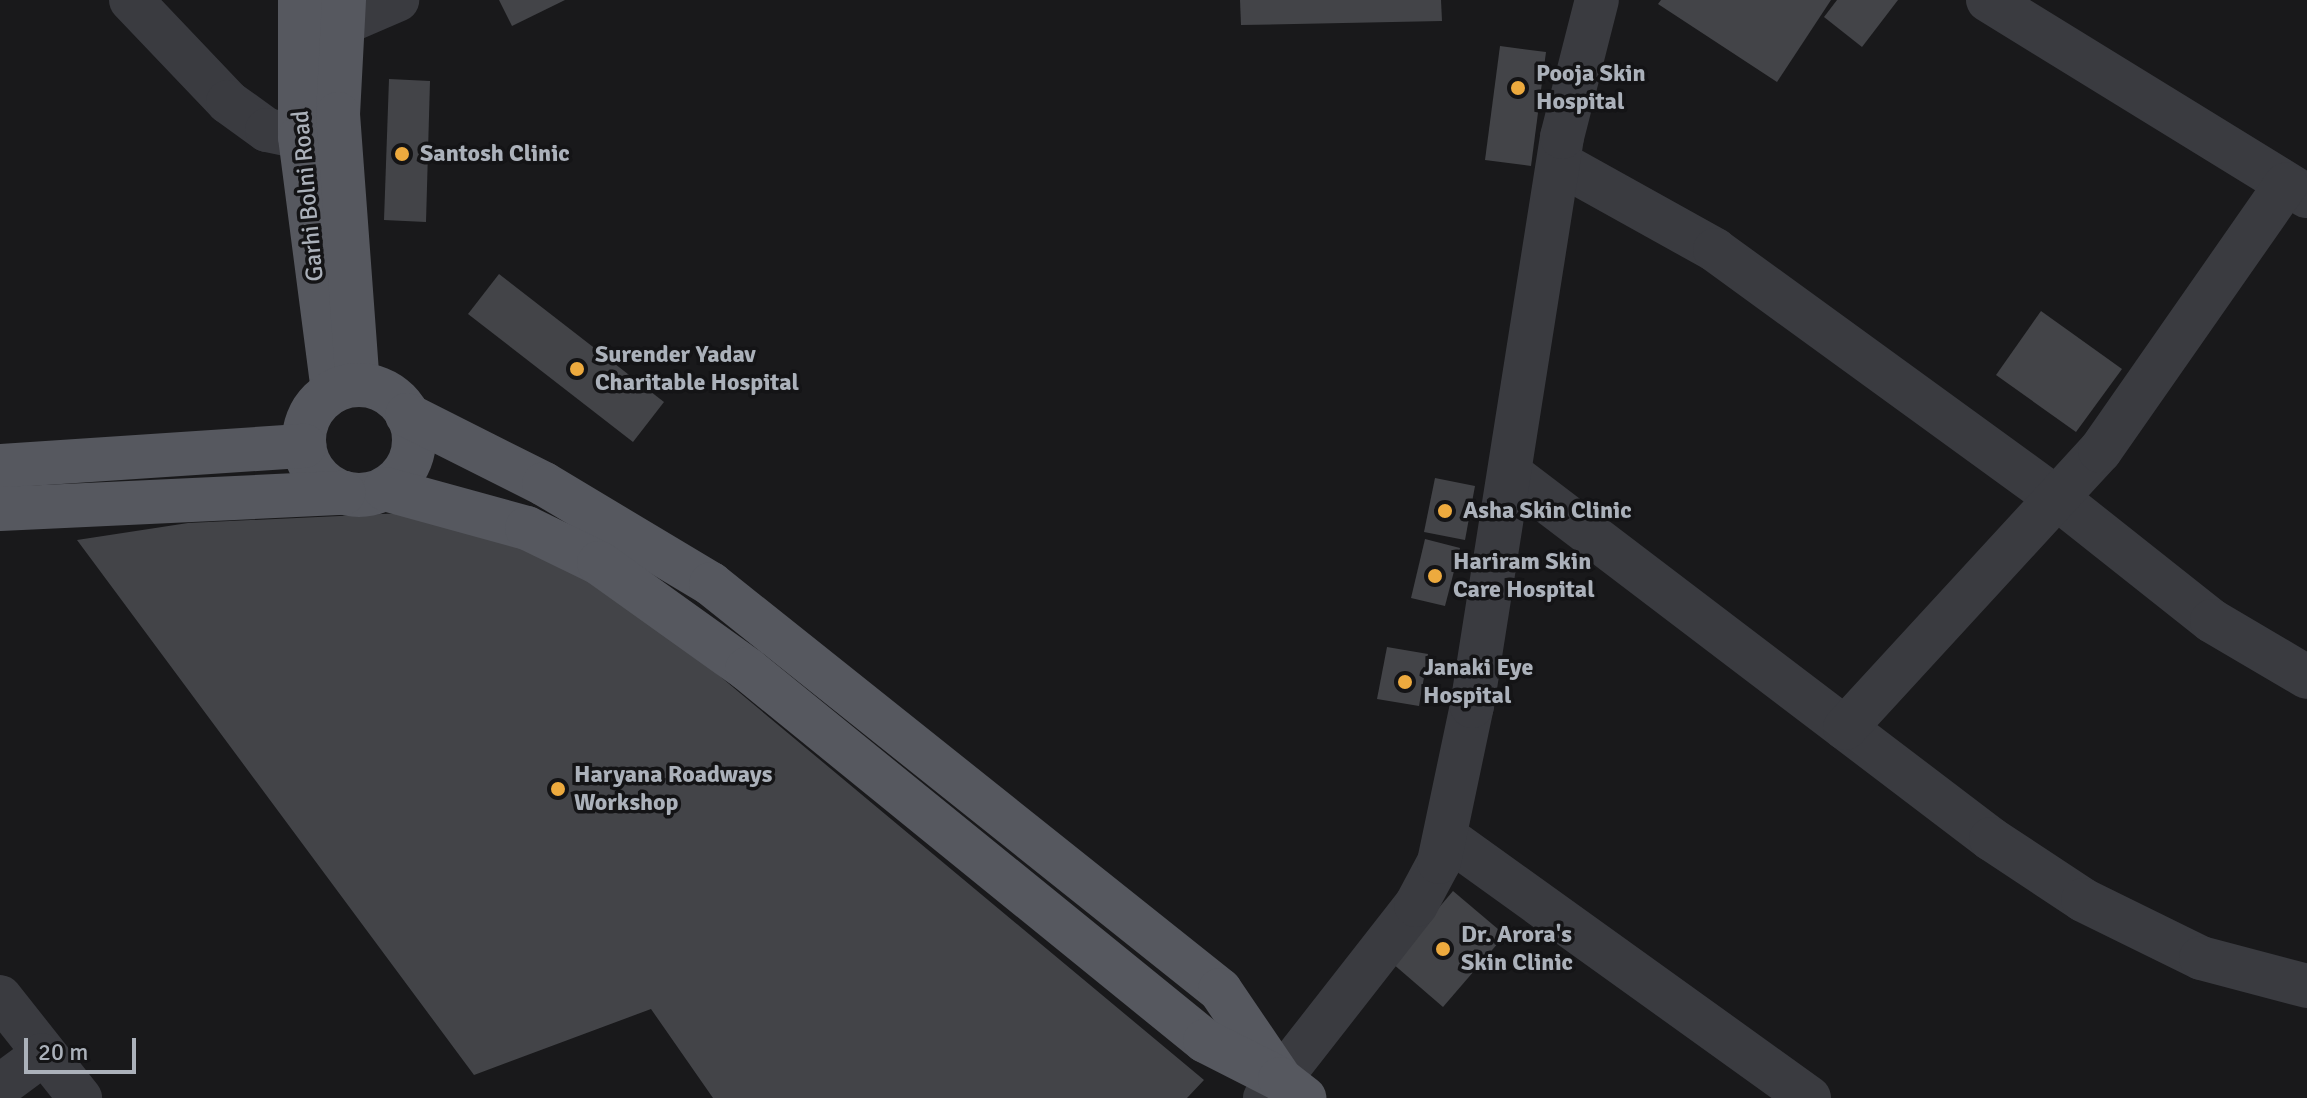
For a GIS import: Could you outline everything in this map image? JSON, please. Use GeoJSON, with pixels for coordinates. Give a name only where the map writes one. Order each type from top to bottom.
{"type":"FeatureCollection","features":[{"type":"Feature","properties":{"kind":"main road","name":"Garhi Bolni Road"},"geometry":{"type":"LineString","coordinates":[[320,136],[343,13]]}},
{"type":"Feature","properties":{"kind":"main road","name":"Garhi Bolni Road"},"geometry":{"type":"LineString","coordinates":[[300,21],[320,136],[346,388]]}},
{"type":"Feature","properties":{"kind":"main road"},"geometry":{"type":"LineString","coordinates":[[0,509],[364,491],[412,457],[414,435],[407,415],[396,399],[346,388],[311,414],[304,446],[311,466],[324,483],[364,491],[527,528],[599,563],[747,669],[1205,1041],[1283,1092]]}},
{"type":"Feature","properties":{"kind":"main road"},"geometry":{"type":"LineString","coordinates":[[407,415],[544,484],[711,584],[1220,990],[1283,1092]]}},
{"type":"Feature","properties":{"kind":"main road"},"geometry":{"type":"LineString","coordinates":[[0,466],[304,446]]}},
{"type":"Feature","properties":{"kind":"street"},"geometry":{"type":"LineString","coordinates":[[131,0],[228,102],[267,130],[320,136]]}},
{"type":"Feature","properties":{"kind":"street"},"geometry":{"type":"LineString","coordinates":[[300,21],[397,0]]}},
{"type":"Feature","properties":{"kind":"street"},"geometry":{"type":"LineString","coordinates":[[1283,1092],[1431,884],[1446,837],[1511,474],[1572,84],[1597,0]]}},
{"type":"Feature","properties":{"kind":"street"},"geometry":{"type":"LineString","coordinates":[[1845,728],[2100,451],[2296,190],[1988,0]]}},
{"type":"Feature","properties":{"kind":"street"},"geometry":{"type":"LineString","coordinates":[[1559,163],[1715,250],[2058,499],[2212,621],[2307,677]]}},
{"type":"Feature","properties":{"kind":"street"},"geometry":{"type":"LineString","coordinates":[[1511,474],[1991,839],[2096,907],[2201,958],[2307,986]]}},
{"type":"Feature","properties":{"kind":"street"},"geometry":{"type":"LineString","coordinates":[[1446,837],[1809,1098]]}},
{"type":"Feature","properties":{"kind":"street"},"geometry":{"type":"LineString","coordinates":[[0,997],[42,1055],[80,1098]]}},
{"type":"Feature","properties":{"kind":"street"},"geometry":{"type":"LineString","coordinates":[[0,1086],[42,1055]]}},
{"type":"Feature","properties":{"kind":"building"},"geometry":{"type":"Polygon","coordinates":[[[499,0],[565,0],[512,26],[499,0]]]}},
{"type":"Feature","properties":{"kind":"building"},"geometry":{"type":"Polygon","coordinates":[[[1240,0],[1441,0],[1442,21],[1241,25],[1240,0]]]}},
{"type":"Feature","properties":{"kind":"building"},"geometry":{"type":"Polygon","coordinates":[[[1661,0],[1831,0],[1777,82],[1658,4],[1661,0]]]}},
{"type":"Feature","properties":{"kind":"building"},"geometry":{"type":"Polygon","coordinates":[[[1837,0],[1898,0],[1862,47],[1824,17],[1837,0]]]}},
{"type":"Feature","properties":{"kind":"building"},"geometry":{"type":"Polygon","coordinates":[[[1500,46],[1546,52],[1531,166],[1485,160],[1500,46]]]}},
{"type":"Feature","properties":{"kind":"building"},"geometry":{"type":"Polygon","coordinates":[[[389,79],[430,81],[426,222],[384,220],[389,79]]]}},
{"type":"Feature","properties":{"kind":"building"},"geometry":{"type":"Polygon","coordinates":[[[499,274],[664,402],[633,442],[468,314],[499,274]]]}},
{"type":"Feature","properties":{"kind":"building"},"geometry":{"type":"Polygon","coordinates":[[[2041,311],[2122,369],[2076,432],[1996,375],[2041,311]]]}},
{"type":"Feature","properties":{"kind":"building"},"geometry":{"type":"Polygon","coordinates":[[[1435,478],[1475,486],[1465,540],[1424,532],[1435,478]]]}},
{"type":"Feature","properties":{"kind":"building","name":"Haryana Roadways Workshop"},"geometry":{"type":"Polygon","coordinates":[[[446,511],[590,568],[1204,1080],[1187,1098],[713,1098],[651,1009],[474,1075],[77,540],[188,523],[446,511]]]}},
{"type":"Feature","properties":{"kind":"building"},"geometry":{"type":"Polygon","coordinates":[[[1425,539],[1460,548],[1445,606],[1411,598],[1425,539]]]}},
{"type":"Feature","properties":{"kind":"building"},"geometry":{"type":"Polygon","coordinates":[[[1387,647],[1428,654],[1419,706],[1377,699],[1387,647]]]}},
{"type":"Feature","properties":{"kind":"building"},"geometry":{"type":"Polygon","coordinates":[[[1453,891],[1505,935],[1443,1007],[1392,963],[1453,891]]]}},
{"type":"Feature","properties":{"kind":"place","name":"Pooja Skin Hospital"},"geometry":{"type":"Point","coordinates":[1518,88]}},
{"type":"Feature","properties":{"kind":"place","name":"Santosh Clinic"},"geometry":{"type":"Point","coordinates":[402,154]}},
{"type":"Feature","properties":{"kind":"place","name":"Surender Yadav Charitable Hospital"},"geometry":{"type":"Point","coordinates":[577,369]}},
{"type":"Feature","properties":{"kind":"place","name":"Asha Skin Clinic"},"geometry":{"type":"Point","coordinates":[1445,511]}},
{"type":"Feature","properties":{"kind":"place","name":"Hariram Skin Care Hospital"},"geometry":{"type":"Point","coordinates":[1435,576]}},
{"type":"Feature","properties":{"kind":"place","name":"Janaki Eye Hospital"},"geometry":{"type":"Point","coordinates":[1405,682]}},
{"type":"Feature","properties":{"kind":"place","name":"Haryana Roadways Workshop"},"geometry":{"type":"Point","coordinates":[558,789]}},
{"type":"Feature","properties":{"kind":"place","name":"Dr. Arora's Skin Clinic"},"geometry":{"type":"Point","coordinates":[1443,949]}}]}
